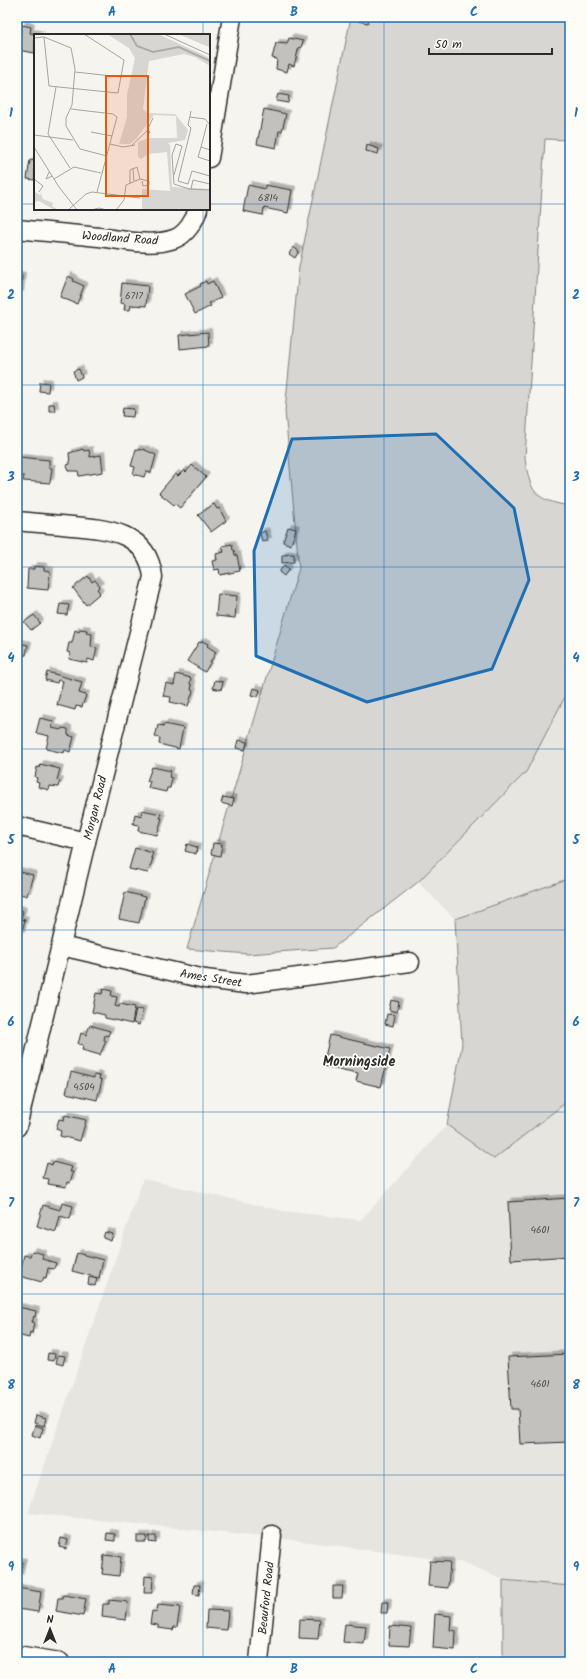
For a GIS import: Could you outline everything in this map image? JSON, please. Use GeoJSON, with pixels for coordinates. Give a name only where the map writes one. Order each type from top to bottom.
{"type":"FeatureCollection","features":[{"type":"Feature","properties":{"kind":"street"},"geometry":{"type":"LineString","coordinates":[[210,152],[232,17]]}},
{"type":"Feature","properties":{"kind":"street","name":"Woodland Road"},"geometry":{"type":"LineString","coordinates":[[17,229],[139,242],[163,242],[176,238],[184,233],[195,220],[198,210]]}},
{"type":"Feature","properties":{"kind":"street","name":"Morgan Road"},"geometry":{"type":"LineString","coordinates":[[17,521],[106,529],[120,534],[141,547],[152,567],[153,577],[86,842],[62,946],[19,1109],[17,1127]]}},
{"type":"Feature","properties":{"kind":"street"},"geometry":{"type":"LineString","coordinates":[[17,826],[86,842]]}},
{"type":"Feature","properties":{"kind":"street","name":"Ames Street"},"geometry":{"type":"LineString","coordinates":[[62,946],[205,979],[246,984],[410,962]]}},
{"type":"Feature","properties":{"kind":"street","name":"Beauford Road"},"geometry":{"type":"LineString","coordinates":[[259,1662],[272,1535]]}},
{"type":"Feature","properties":{"kind":"street"},"geometry":{"type":"LineString","coordinates":[[17,1655],[60,1662]]}},
{"type":"Feature","properties":{"kind":"highlighted area"},"geometry":{"type":"Polygon","coordinates":[[[436,434],[514,508],[529,580],[492,669],[367,702],[256,656],[254,551],[292,439],[436,434]]]}},
{"type":"Feature","properties":{"kind":"shaded area"},"geometry":{"type":"Polygon","coordinates":[[[351,17],[570,17],[570,140],[545,139],[525,458],[529,479],[536,492],[548,501],[570,506],[570,687],[526,772],[418,882],[333,948],[248,954],[187,949],[299,568],[285,411],[299,267],[351,17]]]}},
{"type":"Feature","properties":{"kind":"shaded area"},"geometry":{"type":"Polygon","coordinates":[[[570,687],[570,878],[455,919],[418,882],[526,772],[570,687]]]}},
{"type":"Feature","properties":{"kind":"shaded area"},"geometry":{"type":"Polygon","coordinates":[[[570,878],[570,1099],[494,1159],[447,1125],[462,1044],[455,919],[570,878]]]}},
{"type":"Feature","properties":{"kind":"shaded area"},"geometry":{"type":"Polygon","coordinates":[[[570,1099],[570,1586],[503,1579],[465,1563],[294,1540],[28,1513],[143,1179],[284,1211],[361,1220],[447,1125],[494,1159],[570,1099]]]}},
{"type":"Feature","properties":{"kind":"shaded area"},"geometry":{"type":"Polygon","coordinates":[[[503,1580],[570,1586],[570,1662],[503,1662],[503,1580]]]}},
{"type":"Feature","properties":{"kind":"building"},"geometry":{"type":"Polygon","coordinates":[[[358,17],[369,17],[368,23],[358,21],[358,17]]]}},
{"type":"Feature","properties":{"kind":"building"},"geometry":{"type":"Polygon","coordinates":[[[22,25],[31,27],[30,33],[36,34],[34,34],[34,53],[17,50],[22,25]]]}},
{"type":"Feature","properties":{"kind":"building"},"geometry":{"type":"Polygon","coordinates":[[[289,38],[303,41],[301,48],[299,47],[294,66],[289,64],[287,72],[276,69],[277,59],[272,58],[276,43],[287,44],[289,38]]]}},
{"type":"Feature","properties":{"kind":"building"},"geometry":{"type":"Polygon","coordinates":[[[278,94],[289,96],[288,103],[276,101],[278,94]]]}},
{"type":"Feature","properties":{"kind":"building"},"geometry":{"type":"Polygon","coordinates":[[[264,109],[286,114],[282,131],[279,131],[276,148],[257,144],[264,109]]]}},
{"type":"Feature","properties":{"kind":"building"},"geometry":{"type":"Polygon","coordinates":[[[367,145],[379,149],[378,154],[366,151],[367,145]]]}},
{"type":"Feature","properties":{"kind":"building"},"geometry":{"type":"Polygon","coordinates":[[[30,160],[34,161],[34,180],[27,179],[30,160]]]}},
{"type":"Feature","properties":{"kind":"building"},"geometry":{"type":"Polygon","coordinates":[[[248,185],[265,189],[265,185],[292,190],[288,213],[264,208],[263,215],[243,211],[248,185]]]}},
{"type":"Feature","properties":{"kind":"building"},"geometry":{"type":"Polygon","coordinates":[[[293,247],[299,251],[295,258],[289,254],[293,247]]]}},
{"type":"Feature","properties":{"kind":"building"},"geometry":{"type":"Polygon","coordinates":[[[17,275],[22,276],[20,295],[17,294],[17,275]]]}},
{"type":"Feature","properties":{"kind":"building"},"geometry":{"type":"Polygon","coordinates":[[[68,276],[74,279],[73,281],[84,286],[77,304],[60,297],[68,276]]]}},
{"type":"Feature","properties":{"kind":"building"},"geometry":{"type":"Polygon","coordinates":[[[206,281],[207,284],[213,281],[221,298],[209,303],[211,306],[195,314],[185,294],[201,286],[200,284],[206,281]]]}},
{"type":"Feature","properties":{"kind":"building"},"geometry":{"type":"Polygon","coordinates":[[[122,283],[148,286],[146,306],[131,305],[130,310],[124,310],[125,304],[120,303],[122,283]]]}},
{"type":"Feature","properties":{"kind":"building"},"geometry":{"type":"Polygon","coordinates":[[[208,332],[209,346],[180,349],[179,335],[208,332]]]}},
{"type":"Feature","properties":{"kind":"building"},"geometry":{"type":"Polygon","coordinates":[[[79,369],[82,377],[76,380],[73,371],[79,369]]]}},
{"type":"Feature","properties":{"kind":"building"},"geometry":{"type":"Polygon","coordinates":[[[40,382],[49,383],[48,392],[39,391],[40,382]]]}},
{"type":"Feature","properties":{"kind":"building"},"geometry":{"type":"Polygon","coordinates":[[[49,404],[54,404],[55,411],[49,411],[49,404]]]}},
{"type":"Feature","properties":{"kind":"building"},"geometry":{"type":"Polygon","coordinates":[[[123,408],[134,409],[133,417],[122,416],[123,408]]]}},
{"type":"Feature","properties":{"kind":"building"},"geometry":{"type":"Polygon","coordinates":[[[83,449],[84,451],[89,450],[90,457],[101,455],[103,472],[79,476],[78,471],[68,471],[67,465],[70,464],[69,453],[83,449]]]}},
{"type":"Feature","properties":{"kind":"building"},"geometry":{"type":"Polygon","coordinates":[[[136,449],[143,449],[156,455],[151,473],[146,471],[144,477],[133,474],[135,467],[131,466],[136,449]]]}},
{"type":"Feature","properties":{"kind":"building"},"geometry":{"type":"Polygon","coordinates":[[[19,457],[49,460],[49,468],[52,468],[50,483],[23,481],[24,476],[17,476],[19,457]]]}},
{"type":"Feature","properties":{"kind":"building"},"geometry":{"type":"Polygon","coordinates":[[[192,465],[206,477],[180,508],[159,493],[175,474],[178,476],[184,470],[186,472],[192,465]]]}},
{"type":"Feature","properties":{"kind":"building"},"geometry":{"type":"Polygon","coordinates":[[[214,504],[217,509],[219,508],[226,521],[211,532],[198,515],[214,504]]]}},
{"type":"Feature","properties":{"kind":"building"},"geometry":{"type":"Polygon","coordinates":[[[288,527],[296,529],[291,545],[283,542],[288,527]]]}},
{"type":"Feature","properties":{"kind":"building"},"geometry":{"type":"Polygon","coordinates":[[[265,531],[268,541],[262,542],[260,533],[265,531]]]}},
{"type":"Feature","properties":{"kind":"building"},"geometry":{"type":"Polygon","coordinates":[[[232,544],[235,555],[237,555],[240,571],[220,575],[219,569],[214,570],[212,561],[217,560],[216,554],[224,552],[222,546],[232,544]]]}},
{"type":"Feature","properties":{"kind":"building"},"geometry":{"type":"Polygon","coordinates":[[[294,554],[294,562],[282,563],[282,555],[294,554]]]}},
{"type":"Feature","properties":{"kind":"building"},"geometry":{"type":"Polygon","coordinates":[[[284,565],[289,569],[284,576],[279,572],[284,565]]]}},
{"type":"Feature","properties":{"kind":"building"},"geometry":{"type":"Polygon","coordinates":[[[34,566],[44,567],[44,570],[50,571],[48,590],[27,588],[28,569],[34,569],[34,566]]]}},
{"type":"Feature","properties":{"kind":"building"},"geometry":{"type":"Polygon","coordinates":[[[88,576],[92,582],[95,580],[100,586],[97,589],[100,593],[86,605],[73,588],[88,576]]]}},
{"type":"Feature","properties":{"kind":"building"},"geometry":{"type":"Polygon","coordinates":[[[218,594],[237,596],[235,618],[216,616],[218,594]]]}},
{"type":"Feature","properties":{"kind":"building"},"geometry":{"type":"Polygon","coordinates":[[[60,604],[69,605],[67,615],[58,614],[60,604]]]}},
{"type":"Feature","properties":{"kind":"building"},"geometry":{"type":"Polygon","coordinates":[[[34,615],[40,623],[31,630],[24,622],[34,615]]]}},
{"type":"Feature","properties":{"kind":"building"},"geometry":{"type":"Polygon","coordinates":[[[80,629],[87,630],[86,633],[92,634],[91,647],[97,648],[94,661],[88,659],[87,663],[69,659],[70,653],[67,652],[69,643],[72,643],[75,630],[79,632],[80,629]]]}},
{"type":"Feature","properties":{"kind":"building"},"geometry":{"type":"Polygon","coordinates":[[[202,641],[208,644],[207,646],[216,652],[205,672],[187,661],[199,642],[201,643],[202,641]]]}},
{"type":"Feature","properties":{"kind":"building"},"geometry":{"type":"Polygon","coordinates":[[[17,643],[28,645],[26,655],[23,655],[22,659],[17,658],[17,643]]]}},
{"type":"Feature","properties":{"kind":"building"},"geometry":{"type":"Polygon","coordinates":[[[47,672],[82,682],[79,693],[86,695],[82,707],[76,706],[75,710],[57,705],[63,681],[58,680],[57,683],[45,680],[47,672]]]}},
{"type":"Feature","properties":{"kind":"building"},"geometry":{"type":"Polygon","coordinates":[[[176,674],[191,678],[190,684],[192,685],[191,690],[193,691],[188,706],[170,702],[171,697],[163,696],[166,683],[174,685],[176,674]]]}},
{"type":"Feature","properties":{"kind":"building"},"geometry":{"type":"Polygon","coordinates":[[[215,680],[223,682],[221,690],[213,688],[215,680]]]}},
{"type":"Feature","properties":{"kind":"building"},"geometry":{"type":"Polygon","coordinates":[[[253,688],[260,690],[258,697],[251,695],[253,688]]]}},
{"type":"Feature","properties":{"kind":"building"},"geometry":{"type":"Polygon","coordinates":[[[40,718],[53,721],[52,728],[61,730],[62,728],[68,729],[68,735],[74,737],[70,752],[65,750],[64,753],[46,749],[49,736],[36,733],[40,718]]]}},
{"type":"Feature","properties":{"kind":"building"},"geometry":{"type":"Polygon","coordinates":[[[164,724],[183,728],[179,749],[159,744],[160,738],[155,737],[158,725],[164,726],[164,724]]]}},
{"type":"Feature","properties":{"kind":"building"},"geometry":{"type":"Polygon","coordinates":[[[238,740],[247,742],[245,750],[236,748],[238,740]]]}},
{"type":"Feature","properties":{"kind":"building"},"geometry":{"type":"Polygon","coordinates":[[[40,764],[60,769],[57,780],[60,781],[58,787],[50,786],[49,790],[38,787],[39,783],[36,782],[37,778],[35,777],[37,767],[39,768],[40,764]]]}},
{"type":"Feature","properties":{"kind":"building"},"geometry":{"type":"Polygon","coordinates":[[[152,767],[171,771],[169,777],[172,778],[170,788],[167,788],[166,792],[148,788],[150,781],[147,781],[152,767]]]}},
{"type":"Feature","properties":{"kind":"building"},"geometry":{"type":"Polygon","coordinates":[[[223,797],[234,799],[232,806],[221,803],[223,797]]]}},
{"type":"Feature","properties":{"kind":"building"},"geometry":{"type":"Polygon","coordinates":[[[142,810],[161,814],[160,818],[162,818],[157,835],[138,831],[139,825],[133,824],[135,814],[141,816],[142,810]]]}},
{"type":"Feature","properties":{"kind":"building"},"geometry":{"type":"Polygon","coordinates":[[[213,843],[222,844],[220,856],[211,854],[213,843]]]}},
{"type":"Feature","properties":{"kind":"building"},"geometry":{"type":"Polygon","coordinates":[[[187,844],[197,847],[196,854],[185,851],[187,844]]]}},
{"type":"Feature","properties":{"kind":"building"},"geometry":{"type":"Polygon","coordinates":[[[135,848],[153,853],[151,858],[153,858],[148,873],[129,869],[135,848]]]}},
{"type":"Feature","properties":{"kind":"building"},"geometry":{"type":"Polygon","coordinates":[[[17,871],[33,875],[27,896],[17,893],[17,871]]]}},
{"type":"Feature","properties":{"kind":"building"},"geometry":{"type":"Polygon","coordinates":[[[125,892],[145,897],[139,923],[119,919],[125,892]]]}},
{"type":"Feature","properties":{"kind":"building"},"geometry":{"type":"Polygon","coordinates":[[[17,909],[23,911],[21,919],[25,920],[21,935],[17,934],[17,909]]]}},
{"type":"Feature","properties":{"kind":"building"},"geometry":{"type":"Polygon","coordinates":[[[103,989],[112,991],[111,996],[117,997],[115,1006],[119,1007],[120,1004],[135,1007],[132,1024],[105,1018],[105,1015],[92,1012],[96,993],[102,994],[103,989]]]}},
{"type":"Feature","properties":{"kind":"building"},"geometry":{"type":"Polygon","coordinates":[[[391,1000],[399,1002],[397,1012],[389,1010],[391,1000]]]}},
{"type":"Feature","properties":{"kind":"building"},"geometry":{"type":"Polygon","coordinates":[[[136,1009],[143,1010],[139,1025],[133,1023],[136,1009]]]}},
{"type":"Feature","properties":{"kind":"building"},"geometry":{"type":"Polygon","coordinates":[[[387,1014],[395,1015],[393,1026],[385,1024],[387,1014]]]}},
{"type":"Feature","properties":{"kind":"building"},"geometry":{"type":"Polygon","coordinates":[[[90,1025],[110,1031],[108,1036],[105,1035],[104,1040],[106,1041],[100,1055],[82,1050],[83,1045],[78,1044],[81,1033],[86,1035],[90,1025]]]}},
{"type":"Feature","properties":{"kind":"building"},"geometry":{"type":"Polygon","coordinates":[[[330,1035],[390,1049],[381,1087],[356,1081],[358,1073],[323,1066],[330,1035]]]}},
{"type":"Feature","properties":{"kind":"building"},"geometry":{"type":"Polygon","coordinates":[[[71,1072],[94,1078],[94,1075],[100,1076],[99,1079],[102,1080],[97,1100],[66,1093],[71,1072]]]}},
{"type":"Feature","properties":{"kind":"building"},"geometry":{"type":"Polygon","coordinates":[[[65,1115],[86,1120],[80,1141],[60,1136],[61,1131],[56,1129],[59,1119],[64,1120],[65,1115]]]}},
{"type":"Feature","properties":{"kind":"building"},"geometry":{"type":"Polygon","coordinates":[[[53,1162],[72,1167],[70,1172],[73,1172],[70,1183],[67,1182],[66,1187],[48,1184],[49,1179],[43,1178],[47,1163],[52,1165],[53,1162]]]}},
{"type":"Feature","properties":{"kind":"building"},"geometry":{"type":"Polygon","coordinates":[[[570,1198],[570,1256],[511,1260],[508,1202],[570,1198]]]}},
{"type":"Feature","properties":{"kind":"building"},"geometry":{"type":"Polygon","coordinates":[[[62,1203],[73,1206],[70,1219],[60,1216],[56,1232],[37,1226],[43,1205],[60,1210],[62,1203]]]}},
{"type":"Feature","properties":{"kind":"building"},"geometry":{"type":"Polygon","coordinates":[[[105,1232],[113,1234],[111,1241],[103,1238],[105,1232]]]}},
{"type":"Feature","properties":{"kind":"building"},"geometry":{"type":"Polygon","coordinates":[[[32,1251],[43,1254],[42,1259],[56,1263],[54,1269],[48,1268],[46,1278],[44,1277],[42,1282],[19,1276],[24,1255],[30,1256],[32,1251]]]}},
{"type":"Feature","properties":{"kind":"building"},"geometry":{"type":"Polygon","coordinates":[[[77,1253],[103,1260],[99,1278],[72,1271],[77,1253]]]}},
{"type":"Feature","properties":{"kind":"building"},"geometry":{"type":"Polygon","coordinates":[[[89,1277],[97,1279],[95,1286],[88,1284],[89,1277]]]}},
{"type":"Feature","properties":{"kind":"building"},"geometry":{"type":"Polygon","coordinates":[[[18,1307],[36,1311],[32,1322],[34,1322],[32,1333],[30,1332],[29,1338],[17,1335],[18,1307]]]}},
{"type":"Feature","properties":{"kind":"building"},"geometry":{"type":"Polygon","coordinates":[[[48,1353],[55,1354],[54,1361],[47,1360],[48,1353]]]}},
{"type":"Feature","properties":{"kind":"building"},"geometry":{"type":"Polygon","coordinates":[[[570,1354],[570,1442],[520,1444],[518,1409],[511,1409],[508,1357],[570,1354]]]}},
{"type":"Feature","properties":{"kind":"building"},"geometry":{"type":"Polygon","coordinates":[[[58,1355],[65,1356],[63,1365],[56,1363],[58,1355]]]}},
{"type":"Feature","properties":{"kind":"building"},"geometry":{"type":"Polygon","coordinates":[[[36,1415],[46,1418],[44,1426],[34,1423],[36,1415]]]}},
{"type":"Feature","properties":{"kind":"building"},"geometry":{"type":"Polygon","coordinates":[[[35,1425],[43,1428],[40,1438],[32,1435],[35,1425]]]}},
{"type":"Feature","properties":{"kind":"building"},"geometry":{"type":"Polygon","coordinates":[[[107,1533],[115,1534],[115,1541],[106,1540],[107,1533]]]}},
{"type":"Feature","properties":{"kind":"building"},"geometry":{"type":"Polygon","coordinates":[[[137,1536],[147,1536],[146,1542],[137,1542],[137,1536]]]}},
{"type":"Feature","properties":{"kind":"building"},"geometry":{"type":"Polygon","coordinates":[[[149,1536],[156,1536],[156,1543],[149,1542],[149,1536]]]}},
{"type":"Feature","properties":{"kind":"building"},"geometry":{"type":"Polygon","coordinates":[[[61,1538],[68,1540],[66,1549],[59,1547],[61,1538]]]}},
{"type":"Feature","properties":{"kind":"building"},"geometry":{"type":"Polygon","coordinates":[[[104,1555],[121,1557],[119,1576],[102,1574],[104,1555]]]}},
{"type":"Feature","properties":{"kind":"building"},"geometry":{"type":"Polygon","coordinates":[[[17,1561],[23,1562],[19,1578],[17,1577],[17,1561]]]}},
{"type":"Feature","properties":{"kind":"building"},"geometry":{"type":"Polygon","coordinates":[[[430,1561],[450,1562],[448,1588],[428,1586],[430,1561]]]}},
{"type":"Feature","properties":{"kind":"building"},"geometry":{"type":"Polygon","coordinates":[[[145,1576],[153,1577],[152,1593],[144,1593],[145,1576]]]}},
{"type":"Feature","properties":{"kind":"building"},"geometry":{"type":"Polygon","coordinates":[[[194,1585],[200,1585],[199,1595],[193,1594],[194,1585]]]}},
{"type":"Feature","properties":{"kind":"building"},"geometry":{"type":"Polygon","coordinates":[[[333,1586],[343,1586],[342,1598],[333,1598],[333,1586]]]}},
{"type":"Feature","properties":{"kind":"building"},"geometry":{"type":"Polygon","coordinates":[[[17,1588],[41,1592],[38,1612],[17,1609],[17,1588]]]}},
{"type":"Feature","properties":{"kind":"building"},"geometry":{"type":"Polygon","coordinates":[[[64,1595],[86,1599],[83,1616],[56,1611],[58,1598],[63,1598],[64,1595]]]}},
{"type":"Feature","properties":{"kind":"building"},"geometry":{"type":"Polygon","coordinates":[[[109,1600],[128,1602],[126,1620],[102,1617],[103,1604],[109,1604],[109,1600]]]}},
{"type":"Feature","properties":{"kind":"building"},"geometry":{"type":"Polygon","coordinates":[[[382,1602],[388,1602],[387,1613],[381,1613],[382,1602]]]}},
{"type":"Feature","properties":{"kind":"building"},"geometry":{"type":"Polygon","coordinates":[[[158,1605],[180,1607],[177,1627],[174,1627],[173,1630],[158,1628],[158,1625],[150,1624],[152,1611],[157,1612],[158,1605]]]}},
{"type":"Feature","properties":{"kind":"building"},"geometry":{"type":"Polygon","coordinates":[[[207,1610],[228,1611],[226,1630],[206,1628],[207,1610]]]}},
{"type":"Feature","properties":{"kind":"building"},"geometry":{"type":"Polygon","coordinates":[[[435,1614],[451,1616],[450,1630],[456,1631],[455,1650],[433,1648],[435,1614]]]}},
{"type":"Feature","properties":{"kind":"building"},"geometry":{"type":"Polygon","coordinates":[[[300,1619],[320,1620],[318,1639],[299,1638],[300,1619]]]}},
{"type":"Feature","properties":{"kind":"building"},"geometry":{"type":"Polygon","coordinates":[[[345,1624],[366,1626],[364,1644],[343,1642],[345,1624]]]}},
{"type":"Feature","properties":{"kind":"building"},"geometry":{"type":"Polygon","coordinates":[[[390,1626],[411,1628],[409,1646],[389,1645],[390,1626]]]}},
{"type":"Feature","properties":{"kind":"district","name":"Morningside"},"geometry":{"type":"Point","coordinates":[359,1061]}}]}
